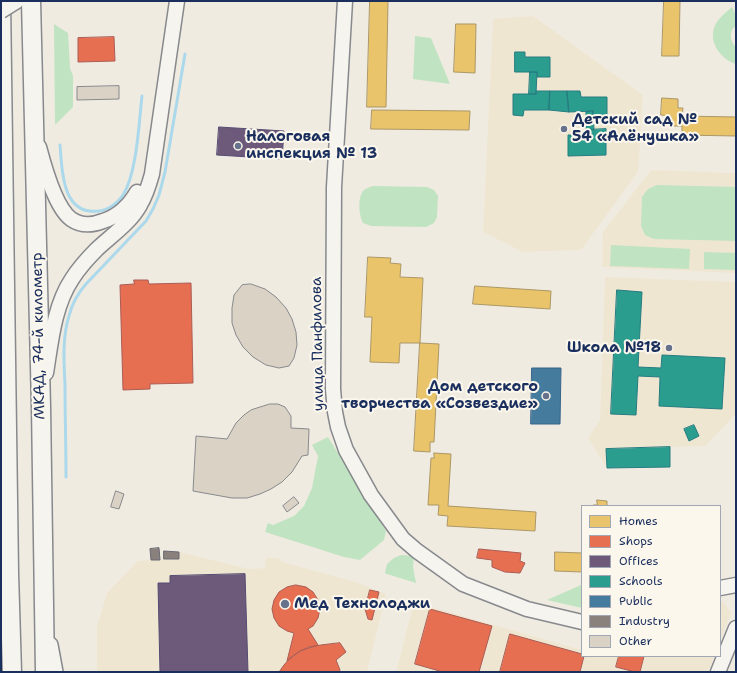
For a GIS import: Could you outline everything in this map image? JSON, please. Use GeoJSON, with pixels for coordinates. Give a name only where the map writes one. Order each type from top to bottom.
{"type":"FeatureCollection","features":[{"type":"Feature","properties":{"kind":"highway"},"geometry":{"type":"LineString","coordinates":[[1,1],[9,587],[12,672]]}},
{"type":"Feature","properties":{"kind":"highway","name":"МКАД, 74-й километр"},"geometry":{"type":"LineString","coordinates":[[31,1],[41,407],[45,672]]}},
{"type":"Feature","properties":{"kind":"main road"},"geometry":{"type":"LineString","coordinates":[[1,11],[16,1]]}},
{"type":"Feature","properties":{"kind":"main road"},"geometry":{"type":"LineString","coordinates":[[34,126],[51,186],[60,204],[71,219],[90,225],[111,218],[132,202],[139,189],[143,172],[171,1]]}},
{"type":"Feature","properties":{"kind":"main road"},"geometry":{"type":"LineString","coordinates":[[41,407],[54,325],[62,298],[71,280],[82,266],[96,250],[129,220],[139,206],[146,192],[152,174],[177,1]]}},
{"type":"Feature","properties":{"kind":"main road","name":"улица Панфилова"},"geometry":{"type":"LineString","coordinates":[[345,1],[334,198],[333,389],[338,427],[346,450],[371,495],[387,518],[403,539],[417,551],[463,584],[527,610],[581,622]]}},
{"type":"Feature","properties":{"kind":"main road"},"geometry":{"type":"LineString","coordinates":[[1,335],[5,303]]}},
{"type":"Feature","properties":{"kind":"main road"},"geometry":{"type":"LineString","coordinates":[[1,548],[9,587]]}},
{"type":"Feature","properties":{"kind":"main road"},"geometry":{"type":"LineString","coordinates":[[721,588],[736,585]]}},
{"type":"Feature","properties":{"kind":"main road"},"geometry":{"type":"LineString","coordinates":[[44,607],[55,672]]}},
{"type":"Feature","properties":{"kind":"main road"},"geometry":{"type":"LineString","coordinates":[[718,672],[736,628]]}},
{"type":"Feature","properties":{"kind":"shaded area","name":"Детский сад № 54 «Алёнушка»"},"geometry":{"type":"Polygon","coordinates":[[[533,16],[643,95],[638,172],[581,250],[523,252],[483,232],[493,19],[533,16]]]}},
{"type":"Feature","properties":{"kind":"shaded area"},"geometry":{"type":"Polygon","coordinates":[[[651,170],[736,173],[736,273],[602,267],[603,232],[651,170]]]}},
{"type":"Feature","properties":{"kind":"shaded area","name":"Школа №18"},"geometry":{"type":"Polygon","coordinates":[[[605,277],[736,282],[736,414],[705,446],[607,449],[607,468],[588,438],[600,420],[605,277]]]}},
{"type":"Feature","properties":{"kind":"shaded area"},"geometry":{"type":"Polygon","coordinates":[[[164,551],[179,552],[249,569],[265,568],[266,558],[278,558],[282,562],[356,582],[386,594],[367,672],[97,672],[97,626],[107,593],[138,561],[164,559],[164,551]]]}},
{"type":"Feature","properties":{"kind":"shaded area"},"geometry":{"type":"Polygon","coordinates":[[[723,601],[731,613],[721,638],[721,602],[723,601]]]}},
{"type":"Feature","properties":{"kind":"shaded area"},"geometry":{"type":"Polygon","coordinates":[[[414,602],[581,650],[581,657],[714,657],[708,672],[396,672],[414,602]]]}},
{"type":"Feature","properties":{"kind":"green space"},"geometry":{"type":"Polygon","coordinates":[[[732,7],[736,15],[736,26],[733,28],[731,36],[732,42],[736,47],[736,64],[726,59],[722,55],[713,40],[714,28],[717,22],[732,7]]]}},
{"type":"Feature","properties":{"kind":"green space"},"geometry":{"type":"Polygon","coordinates":[[[54,24],[68,33],[70,68],[73,76],[73,107],[55,125],[54,24]]]}},
{"type":"Feature","properties":{"kind":"green space"},"geometry":{"type":"Polygon","coordinates":[[[415,36],[431,38],[450,84],[413,79],[415,36]]]}},
{"type":"Feature","properties":{"kind":"green space"},"geometry":{"type":"Polygon","coordinates":[[[657,185],[736,187],[736,241],[654,239],[645,235],[641,226],[642,197],[648,189],[657,185]]]}},
{"type":"Feature","properties":{"kind":"green space"},"geometry":{"type":"Polygon","coordinates":[[[373,186],[427,187],[434,190],[438,196],[437,217],[434,223],[426,227],[371,226],[363,223],[360,215],[360,197],[364,190],[373,186]]]}},
{"type":"Feature","properties":{"kind":"green space"},"geometry":{"type":"Polygon","coordinates":[[[611,245],[690,249],[689,269],[610,266],[611,245]]]}},
{"type":"Feature","properties":{"kind":"green space"},"geometry":{"type":"Polygon","coordinates":[[[704,252],[736,253],[736,270],[704,269],[704,252]]]}},
{"type":"Feature","properties":{"kind":"green space"},"geometry":{"type":"Polygon","coordinates":[[[328,437],[386,531],[384,540],[360,560],[344,557],[265,532],[268,523],[273,525],[294,516],[304,506],[312,488],[318,456],[312,445],[328,437]]]}},
{"type":"Feature","properties":{"kind":"green space"},"geometry":{"type":"Polygon","coordinates":[[[401,555],[414,556],[413,567],[416,583],[385,573],[387,564],[394,558],[401,555]]]}},
{"type":"Feature","properties":{"kind":"green space"},"geometry":{"type":"Polygon","coordinates":[[[581,585],[581,608],[547,600],[581,585]]]}},
{"type":"Feature","properties":{"kind":"building: Homes"},"geometry":{"type":"Polygon","coordinates":[[[370,1],[388,1],[386,107],[367,107],[370,1]]]}},
{"type":"Feature","properties":{"kind":"building: Homes"},"geometry":{"type":"Polygon","coordinates":[[[664,1],[680,1],[679,56],[662,56],[664,1]]]}},
{"type":"Feature","properties":{"kind":"building: Homes"},"geometry":{"type":"Polygon","coordinates":[[[456,24],[476,24],[475,73],[454,72],[456,24]]]}},
{"type":"Feature","properties":{"kind":"building: Homes"},"geometry":{"type":"Polygon","coordinates":[[[662,98],[678,99],[678,108],[683,108],[682,116],[736,117],[736,136],[682,135],[682,126],[671,126],[671,116],[661,115],[662,98]]]}},
{"type":"Feature","properties":{"kind":"building: Homes"},"geometry":{"type":"Polygon","coordinates":[[[372,110],[470,111],[469,130],[371,129],[372,110]]]}},
{"type":"Feature","properties":{"kind":"building: Homes"},"geometry":{"type":"Polygon","coordinates":[[[368,257],[391,258],[390,263],[401,264],[400,277],[423,278],[420,343],[400,343],[399,363],[370,362],[372,317],[365,317],[368,257]]]}},
{"type":"Feature","properties":{"kind":"building: Homes"},"geometry":{"type":"Polygon","coordinates":[[[475,286],[551,291],[550,309],[473,304],[475,286]]]}},
{"type":"Feature","properties":{"kind":"building: Homes"},"geometry":{"type":"Polygon","coordinates":[[[420,343],[439,344],[434,442],[430,442],[430,452],[414,451],[420,343]]]}},
{"type":"Feature","properties":{"kind":"building: Homes"},"geometry":{"type":"Polygon","coordinates":[[[434,453],[451,454],[448,506],[536,512],[535,531],[447,526],[448,516],[438,515],[439,505],[428,505],[431,458],[434,458],[434,453]]]}},
{"type":"Feature","properties":{"kind":"building: Homes"},"geometry":{"type":"Polygon","coordinates":[[[597,500],[607,501],[607,505],[597,505],[597,500]]]}},
{"type":"Feature","properties":{"kind":"building: Homes"},"geometry":{"type":"Polygon","coordinates":[[[555,552],[581,553],[581,572],[555,571],[555,552]]]}},
{"type":"Feature","properties":{"kind":"building: Shops"},"geometry":{"type":"Polygon","coordinates":[[[114,37],[115,61],[78,62],[78,38],[114,37]]]}},
{"type":"Feature","properties":{"kind":"building: Shops"},"geometry":{"type":"Polygon","coordinates":[[[134,280],[148,280],[149,284],[191,283],[193,383],[150,384],[150,389],[123,390],[120,285],[134,284],[134,280]]]}},
{"type":"Feature","properties":{"kind":"building: Shops"},"geometry":{"type":"Polygon","coordinates":[[[479,549],[521,553],[520,561],[525,563],[520,573],[505,572],[492,567],[492,560],[477,558],[479,549]]]}},
{"type":"Feature","properties":{"kind":"building: Shops"},"geometry":{"type":"Polygon","coordinates":[[[296,585],[306,587],[313,592],[318,600],[320,609],[318,618],[313,626],[308,629],[318,645],[300,651],[287,661],[294,633],[279,626],[274,618],[272,609],[274,600],[279,592],[287,587],[296,585]]]}},
{"type":"Feature","properties":{"kind":"building: Shops"},"geometry":{"type":"Polygon","coordinates":[[[370,590],[379,592],[372,620],[368,619],[365,609],[370,590]]]}},
{"type":"Feature","properties":{"kind":"building: Shops"},"geometry":{"type":"Polygon","coordinates":[[[430,609],[492,626],[479,672],[443,672],[415,664],[430,609]]]}},
{"type":"Feature","properties":{"kind":"building: Shops"},"geometry":{"type":"Polygon","coordinates":[[[510,634],[581,654],[581,657],[584,657],[580,672],[500,672],[510,634]]]}},
{"type":"Feature","properties":{"kind":"building: Shops"},"geometry":{"type":"Polygon","coordinates":[[[340,643],[346,652],[336,660],[340,670],[339,672],[279,672],[291,657],[300,651],[309,647],[340,643]]]}},
{"type":"Feature","properties":{"kind":"building: Shops"},"geometry":{"type":"Polygon","coordinates":[[[619,657],[644,657],[640,672],[616,667],[619,657]]]}},
{"type":"Feature","properties":{"kind":"building: Offices"},"geometry":{"type":"Polygon","coordinates":[[[219,127],[284,131],[282,159],[217,155],[219,127]]]}},
{"type":"Feature","properties":{"kind":"building: Offices"},"geometry":{"type":"Polygon","coordinates":[[[245,574],[248,672],[160,672],[158,583],[170,583],[170,576],[245,574]]]}},
{"type":"Feature","properties":{"kind":"building: Schools"},"geometry":{"type":"Polygon","coordinates":[[[515,52],[525,52],[525,57],[550,57],[550,77],[537,77],[537,72],[515,72],[515,52]]]}},
{"type":"Feature","properties":{"kind":"building: Schools"},"geometry":{"type":"Polygon","coordinates":[[[530,72],[537,72],[536,94],[529,94],[530,72]]]}},
{"type":"Feature","properties":{"kind":"building: Schools"},"geometry":{"type":"Polygon","coordinates":[[[536,91],[550,91],[549,110],[524,110],[523,116],[513,115],[513,94],[536,94],[536,91]]]}},
{"type":"Feature","properties":{"kind":"building: Schools"},"geometry":{"type":"Polygon","coordinates":[[[550,91],[567,91],[569,112],[549,110],[550,91]]]}},
{"type":"Feature","properties":{"kind":"building: Schools"},"geometry":{"type":"Polygon","coordinates":[[[567,91],[580,91],[581,97],[607,97],[607,119],[593,120],[593,111],[569,112],[567,91]]]}},
{"type":"Feature","properties":{"kind":"building: Schools"},"geometry":{"type":"Polygon","coordinates":[[[593,111],[594,130],[586,130],[586,112],[593,111]]]}},
{"type":"Feature","properties":{"kind":"building: Schools"},"geometry":{"type":"Polygon","coordinates":[[[606,129],[606,155],[568,156],[568,135],[586,135],[586,130],[606,129]]]}},
{"type":"Feature","properties":{"kind":"building: Schools"},"geometry":{"type":"Polygon","coordinates":[[[617,290],[642,292],[638,367],[661,368],[662,355],[725,358],[722,409],[659,406],[660,377],[638,376],[636,415],[611,414],[617,290]]]}},
{"type":"Feature","properties":{"kind":"building: Schools"},"geometry":{"type":"Polygon","coordinates":[[[694,425],[699,436],[689,441],[684,429],[694,425]]]}},
{"type":"Feature","properties":{"kind":"building: Schools"},"geometry":{"type":"Polygon","coordinates":[[[670,447],[670,467],[607,468],[606,449],[670,447]]]}},
{"type":"Feature","properties":{"kind":"building: Public","name":"Дом детского творчества «Созвездие»"},"geometry":{"type":"Polygon","coordinates":[[[532,368],[561,368],[560,424],[531,424],[532,368]]]}},
{"type":"Feature","properties":{"kind":"building: Industry"},"geometry":{"type":"Polygon","coordinates":[[[159,548],[160,560],[151,560],[150,549],[159,548]]]}},
{"type":"Feature","properties":{"kind":"building: Industry"},"geometry":{"type":"Polygon","coordinates":[[[164,551],[179,552],[179,559],[164,559],[164,551]]]}},
{"type":"Feature","properties":{"kind":"building: Other"},"geometry":{"type":"Polygon","coordinates":[[[119,86],[119,99],[77,100],[77,87],[119,86]]]}},
{"type":"Feature","properties":{"kind":"building: Other"},"geometry":{"type":"Polygon","coordinates":[[[251,284],[265,289],[276,297],[286,308],[292,319],[296,332],[297,345],[294,358],[289,366],[279,368],[266,365],[253,357],[243,347],[236,335],[232,323],[234,295],[242,285],[251,284]]]}},
{"type":"Feature","properties":{"kind":"building: Other"},"geometry":{"type":"Polygon","coordinates":[[[270,404],[278,404],[285,407],[291,416],[291,428],[309,429],[308,455],[302,456],[292,472],[282,482],[260,494],[247,498],[232,498],[193,491],[196,436],[227,439],[236,423],[244,415],[251,410],[270,404]]]}},
{"type":"Feature","properties":{"kind":"building: Other"},"geometry":{"type":"Polygon","coordinates":[[[116,491],[124,494],[119,509],[111,507],[116,491]]]}},
{"type":"Feature","properties":{"kind":"building: Other"},"geometry":{"type":"Polygon","coordinates":[[[294,497],[299,503],[287,512],[283,506],[294,497]]]}},
{"type":"Feature","properties":{"kind":"waterway"},"geometry":{"type":"LineString","coordinates":[[66,477],[64,350],[65,333],[69,316],[83,287],[146,221],[153,209],[159,195],[165,172],[185,54]]}},
{"type":"Feature","properties":{"kind":"waterway"},"geometry":{"type":"LineString","coordinates":[[60,145],[63,179],[66,190],[71,199],[78,206],[87,211],[99,211],[109,208],[123,195],[128,185],[137,147],[142,96]]}},
{"type":"Feature","properties":{"kind":"place","name":"Детский сад № 54 «Алёнушка»"},"geometry":{"type":"Point","coordinates":[564,129]}},
{"type":"Feature","properties":{"kind":"place","name":"Налоговая инспекция № 13"},"geometry":{"type":"Point","coordinates":[238,146]}},
{"type":"Feature","properties":{"kind":"place","name":"Школа №18"},"geometry":{"type":"Point","coordinates":[669,348]}},
{"type":"Feature","properties":{"kind":"place","name":"Дом детского творчества «Созвездие»"},"geometry":{"type":"Point","coordinates":[546,396]}},
{"type":"Feature","properties":{"kind":"place","name":"Мед Технолоджи"},"geometry":{"type":"Point","coordinates":[285,604]}}]}
